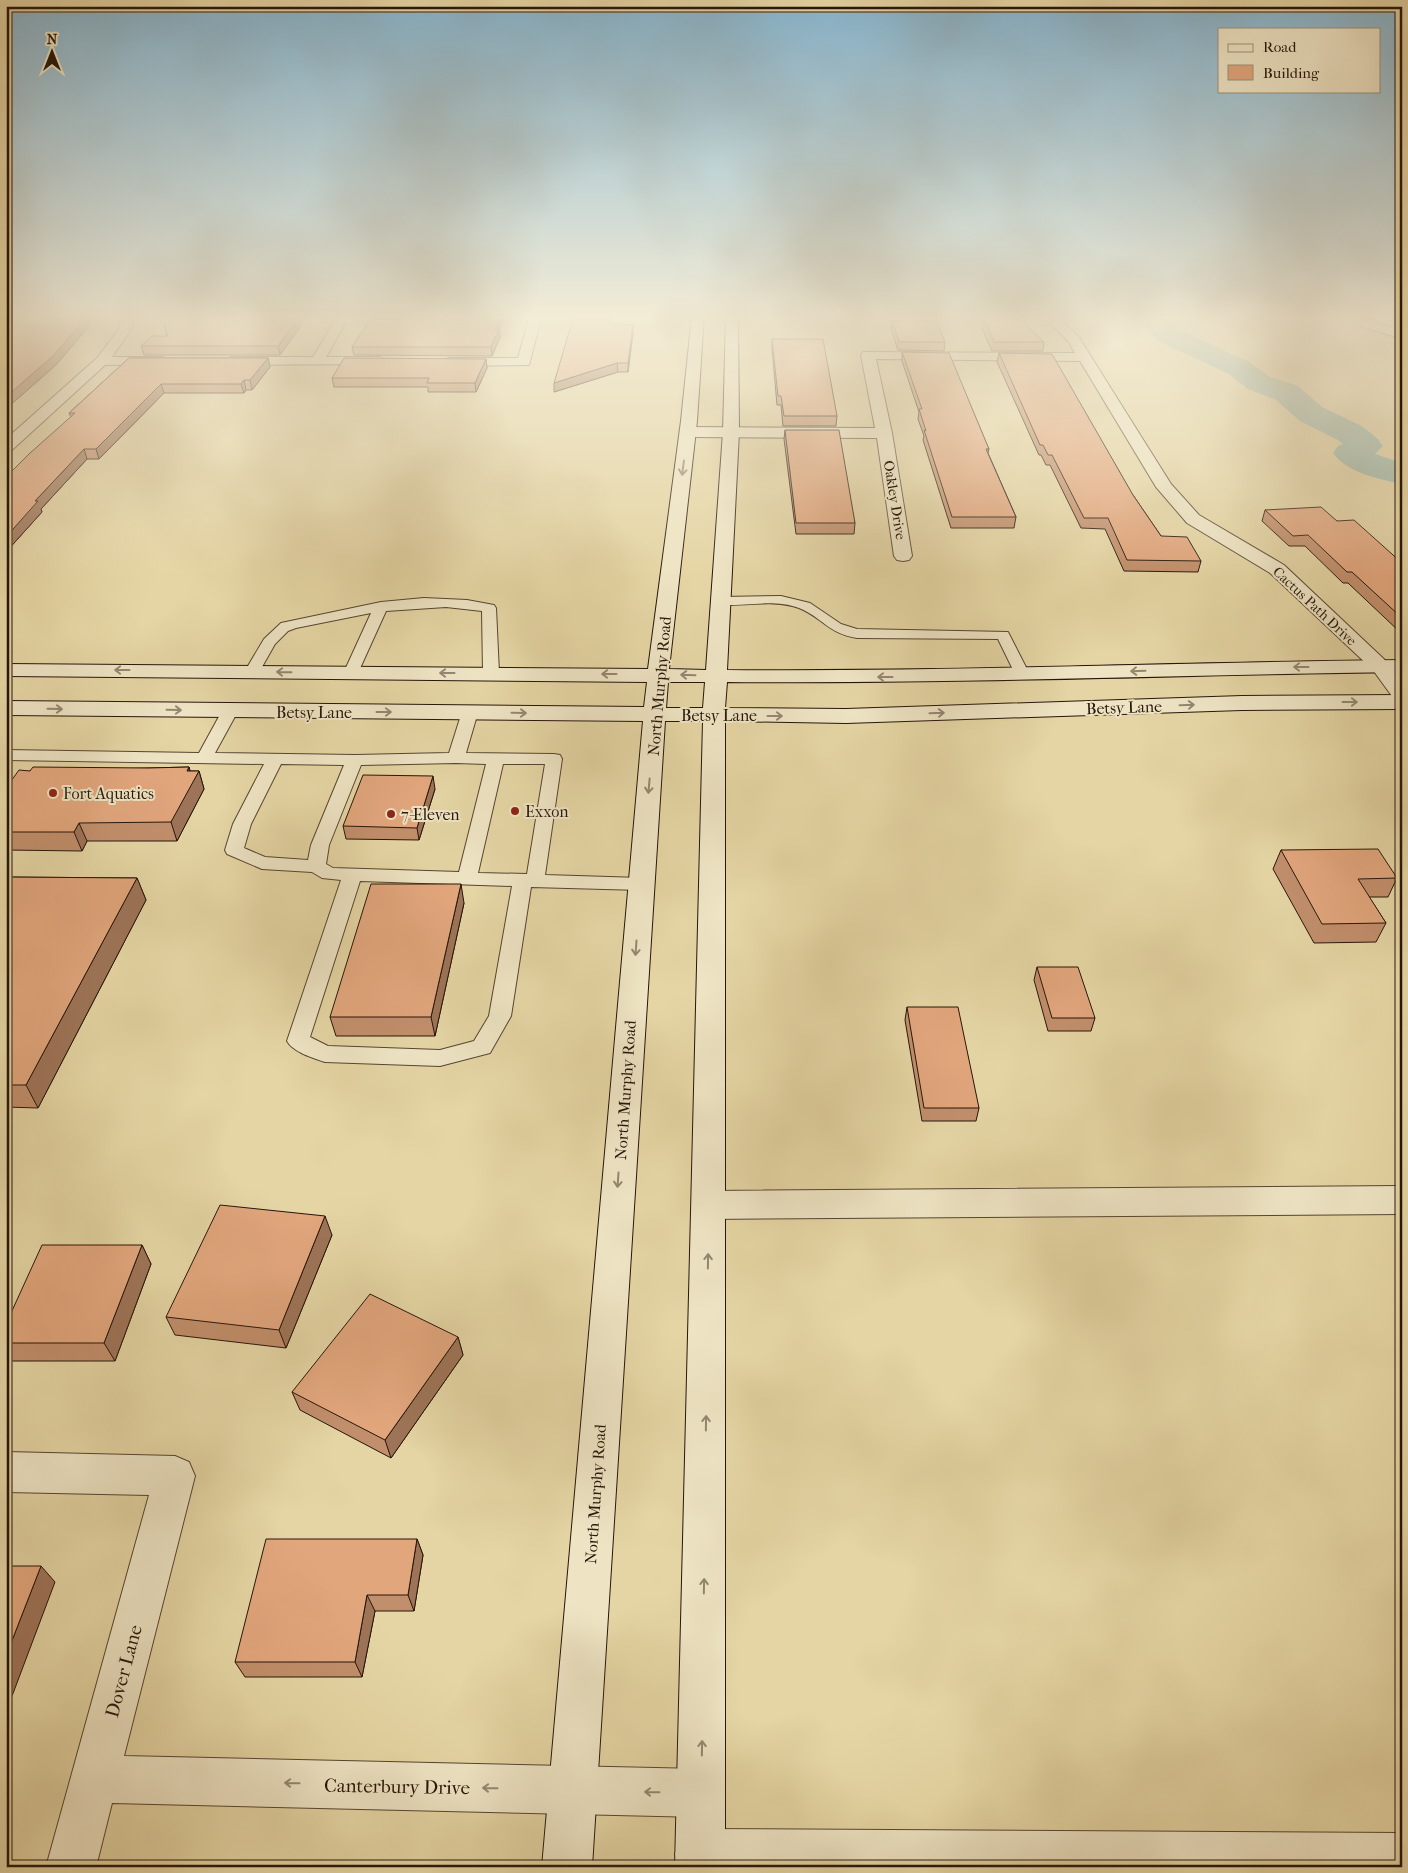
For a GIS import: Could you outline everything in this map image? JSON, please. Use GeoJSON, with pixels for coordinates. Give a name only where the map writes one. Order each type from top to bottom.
{"type":"FeatureCollection","features":[{"type":"Feature","properties":{"kind":"main road"},"geometry":{"type":"LineString","coordinates":[[6,447],[56,402]]}},
{"type":"Feature","properties":{"kind":"main road","name":"North Murphy Road"},"geometry":{"type":"LineString","coordinates":[[567,1867],[658,674],[691,402]]}},
{"type":"Feature","properties":{"kind":"main road"},"geometry":{"type":"LineString","coordinates":[[731,402],[714,716],[700,1860],[1402,1858]]}},
{"type":"Feature","properties":{"kind":"main road","name":"Oakley Drive"},"geometry":{"type":"LineString","coordinates":[[878,402],[904,556]]}},
{"type":"Feature","properties":{"kind":"main road","name":"Cactus Path Drive"},"geometry":{"type":"LineString","coordinates":[[1113,402],[1164,487],[1193,519],[1277,569],[1380,666],[1402,694]]}},
{"type":"Feature","properties":{"kind":"main road"},"geometry":{"type":"LineString","coordinates":[[689,427],[883,427]]}},
{"type":"Feature","properties":{"kind":"main road"},"geometry":{"type":"LineString","coordinates":[[6,670],[841,677],[1022,675],[1224,668],[1402,666]]}},
{"type":"Feature","properties":{"kind":"main road"},"geometry":{"type":"LineString","coordinates":[[230,711],[253,671]]}},
{"type":"Feature","properties":{"kind":"main road","name":"Betsy Lane"},"geometry":{"type":"LineString","coordinates":[[6,708],[846,716],[1242,703],[1402,702]]}},
{"type":"Feature","properties":{"kind":"main road"},"geometry":{"type":"LineString","coordinates":[[709,1206],[1402,1200]]}},
{"type":"Feature","properties":{"kind":"main road","name":"Dover Lane"},"geometry":{"type":"LineString","coordinates":[[6,1472],[175,1476],[71,1867]]}},
{"type":"Feature","properties":{"kind":"main road","name":"Canterbury Drive"},"geometry":{"type":"LineString","coordinates":[[94,1779],[701,1793]]}},
{"type":"Feature","properties":{"kind":"lane"},"geometry":{"type":"LineString","coordinates":[[253,671],[266,646],[284,627],[381,606],[429,602],[474,604],[489,608],[491,673]]}},
{"type":"Feature","properties":{"kind":"lane"},"geometry":{"type":"LineString","coordinates":[[721,602],[782,602],[799,604],[813,610],[836,627],[851,633],[870,635],[1003,635],[1022,675]]}},
{"type":"Feature","properties":{"kind":"lane"},"geometry":{"type":"LineString","coordinates":[[352,672],[381,606]]}},
{"type":"Feature","properties":{"kind":"lane"},"geometry":{"type":"LineString","coordinates":[[204,758],[230,711]]}},
{"type":"Feature","properties":{"kind":"lane"},"geometry":{"type":"LineString","coordinates":[[456,758],[470,712]]}},
{"type":"Feature","properties":{"kind":"lane"},"geometry":{"type":"LineString","coordinates":[[6,755],[355,760],[554,759],[500,1016],[482,1047],[440,1058],[325,1054],[298,1041],[353,874]]}},
{"type":"Feature","properties":{"kind":"lane"},"geometry":{"type":"LineString","coordinates":[[275,759],[242,824],[234,850],[262,863],[316,866],[329,874],[641,884]]}},
{"type":"Feature","properties":{"kind":"lane"},"geometry":{"type":"LineString","coordinates":[[467,878],[496,759]]}},
{"type":"Feature","properties":{"kind":"lane"},"geometry":{"type":"LineString","coordinates":[[316,866],[320,845],[355,760]]}},
{"type":"Feature","properties":{"kind":"building"},"geometry":{"type":"Polygon","coordinates":[[[81,402],[143,402],[96,449],[84,449],[35,501],[38,501],[6,537],[6,477],[75,413],[69,413],[81,402]]]}},
{"type":"Feature","properties":{"kind":"building"},"geometry":{"type":"Polygon","coordinates":[[[782,402],[835,402],[837,416],[784,416],[782,402]]]}},
{"type":"Feature","properties":{"kind":"building"},"geometry":{"type":"Polygon","coordinates":[[[920,402],[970,402],[989,449],[986,449],[1016,517],[952,517],[924,430],[926,431],[919,409],[922,409],[920,402]]]}},
{"type":"Feature","properties":{"kind":"building"},"geometry":{"type":"Polygon","coordinates":[[[1021,402],[1080,402],[1133,495],[1161,536],[1187,537],[1201,561],[1127,560],[1108,518],[1084,518],[1052,455],[1048,455],[1043,445],[1040,445],[1021,402]]]}},
{"type":"Feature","properties":{"kind":"building"},"geometry":{"type":"Polygon","coordinates":[[[785,430],[839,430],[855,523],[796,523],[785,430]]]}},
{"type":"Feature","properties":{"kind":"building"},"geometry":{"type":"Polygon","coordinates":[[[1321,507],[1337,521],[1354,520],[1402,563],[1402,618],[1352,572],[1347,572],[1308,535],[1293,536],[1265,510],[1321,507]]]}},
{"type":"Feature","properties":{"kind":"building"},"geometry":{"type":"Polygon","coordinates":[[[33,767],[189,767],[187,771],[199,771],[171,822],[79,823],[74,832],[6,832],[6,788],[19,770],[30,771],[33,767]]]}},
{"type":"Feature","properties":{"kind":"building","name":"7-Eleven"},"geometry":{"type":"Polygon","coordinates":[[[363,775],[433,776],[417,828],[343,826],[363,775]]]}},
{"type":"Feature","properties":{"kind":"building"},"geometry":{"type":"Polygon","coordinates":[[[1378,849],[1397,878],[1358,879],[1386,923],[1322,924],[1281,850],[1378,849]]]}},
{"type":"Feature","properties":{"kind":"building"},"geometry":{"type":"Polygon","coordinates":[[[6,877],[137,878],[26,1085],[6,1085],[6,877]]]}},
{"type":"Feature","properties":{"kind":"building"},"geometry":{"type":"Polygon","coordinates":[[[371,884],[461,884],[431,1017],[330,1017],[371,884]]]}},
{"type":"Feature","properties":{"kind":"building"},"geometry":{"type":"Polygon","coordinates":[[[1037,967],[1078,967],[1095,1018],[1052,1018],[1037,967]]]}},
{"type":"Feature","properties":{"kind":"building"},"geometry":{"type":"Polygon","coordinates":[[[907,1007],[958,1007],[979,1108],[924,1108],[907,1007]]]}},
{"type":"Feature","properties":{"kind":"building"},"geometry":{"type":"Polygon","coordinates":[[[220,1205],[325,1216],[279,1330],[166,1317],[220,1205]]]}},
{"type":"Feature","properties":{"kind":"building"},"geometry":{"type":"Polygon","coordinates":[[[42,1245],[142,1245],[104,1343],[6,1343],[6,1324],[42,1245]]]}},
{"type":"Feature","properties":{"kind":"building"},"geometry":{"type":"Polygon","coordinates":[[[370,1294],[458,1337],[385,1440],[292,1392],[370,1294]]]}},
{"type":"Feature","properties":{"kind":"building"},"geometry":{"type":"Polygon","coordinates":[[[266,1539],[417,1539],[408,1595],[367,1595],[355,1662],[235,1662],[266,1539]]]}},
{"type":"Feature","properties":{"kind":"building"},"geometry":{"type":"Polygon","coordinates":[[[6,1566],[41,1566],[6,1656],[6,1566]]]}},
{"type":"Feature","properties":{"kind":"waterway"},"geometry":{"type":"LineString","coordinates":[[1298,402],[1311,414],[1350,433],[1366,446],[1350,453],[1362,461],[1402,474]]}},
{"type":"Feature","properties":{"kind":"place","name":"Fort Aquatics"},"geometry":{"type":"Point","coordinates":[53,793]}},
{"type":"Feature","properties":{"kind":"place","name":"Exxon"},"geometry":{"type":"Point","coordinates":[515,811]}},
{"type":"Feature","properties":{"kind":"place","name":"7-Eleven"},"geometry":{"type":"Point","coordinates":[391,814]}}]}
